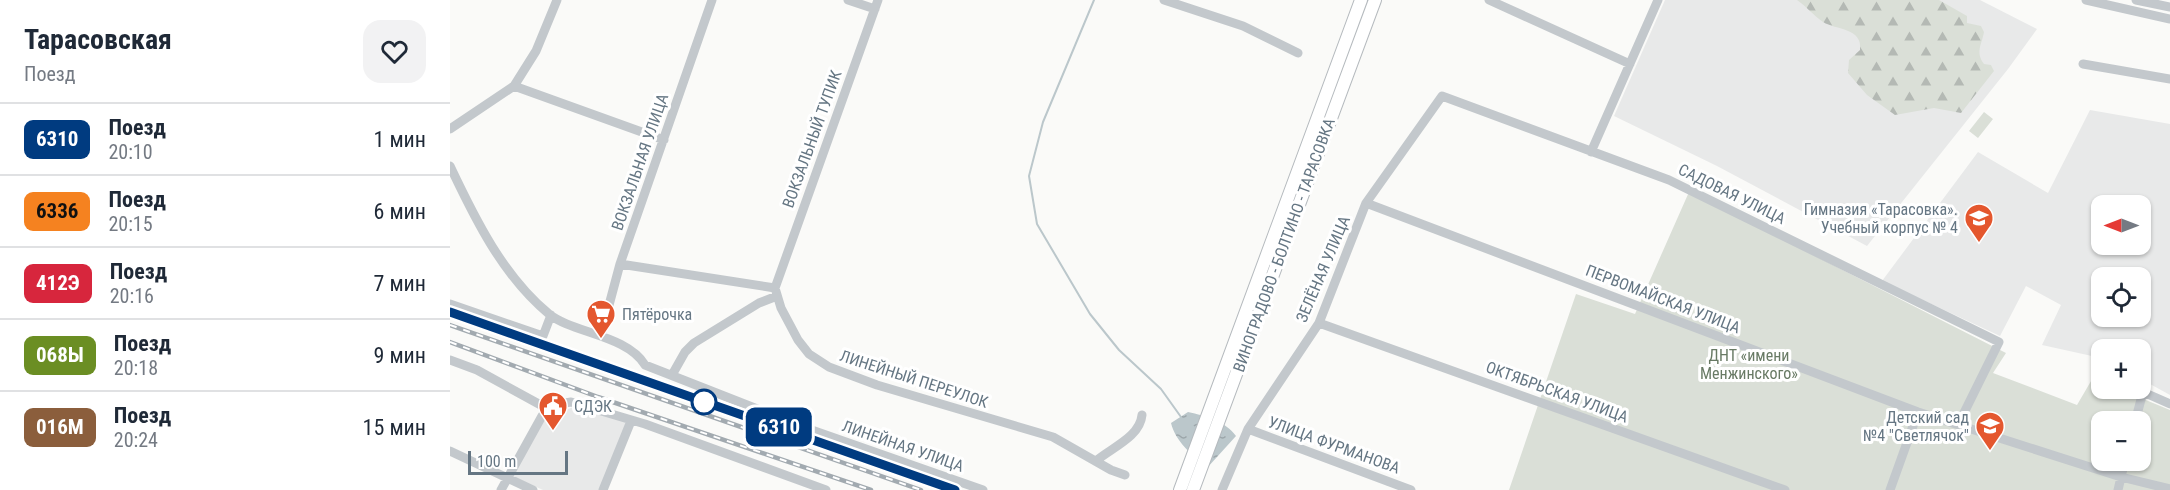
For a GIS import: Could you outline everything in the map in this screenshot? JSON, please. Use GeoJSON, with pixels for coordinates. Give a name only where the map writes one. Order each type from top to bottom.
{"type":"FeatureCollection","features":[{"type":"Feature","properties":{"kind":"main road","name":"ВИНОГРАДОВО - БОЛТИНО - ТАРАСОВКА"},"geometry":{"type":"LineString","coordinates":[[1193,490],[1217,407],[1361,0]]}},
{"type":"Feature","properties":{"kind":"main road","name":"ВИНОГРАДОВО - БОЛТИНО - ТАРАСОВКА"},"geometry":{"type":"LineString","coordinates":[[1180,490],[1217,407],[1375,0]]}},
{"type":"Feature","properties":{"kind":"street"},"geometry":{"type":"LineString","coordinates":[[450,129],[514,86],[536,51],[557,0]]}},
{"type":"Feature","properties":{"kind":"street","name":"ВОКЗАЛЬНАЯ УЛИЦА"},"geometry":{"type":"LineString","coordinates":[[601,335],[620,264],[712,0]]}},
{"type":"Feature","properties":{"kind":"street"},"geometry":{"type":"LineString","coordinates":[[848,0],[876,5]]}},
{"type":"Feature","properties":{"kind":"street"},"geometry":{"type":"LineString","coordinates":[[1164,0],[1243,26],[1298,53]]}},
{"type":"Feature","properties":{"kind":"street"},"geometry":{"type":"LineString","coordinates":[[1490,0],[1630,64]]}},
{"type":"Feature","properties":{"kind":"street"},"geometry":{"type":"LineString","coordinates":[[1591,152],[1658,0]]}},
{"type":"Feature","properties":{"kind":"street"},"geometry":{"type":"LineString","coordinates":[[2086,0],[2170,18]]}},
{"type":"Feature","properties":{"kind":"street"},"geometry":{"type":"LineString","coordinates":[[2136,0],[2170,7]]}},
{"type":"Feature","properties":{"kind":"street","name":"ВОКЗАЛЬНЫЙ ТУПИК"},"geometry":{"type":"LineString","coordinates":[[776,292],[876,5]]}},
{"type":"Feature","properties":{"kind":"street"},"geometry":{"type":"LineString","coordinates":[[2084,64],[2170,79]]}},
{"type":"Feature","properties":{"kind":"street"},"geometry":{"type":"LineString","coordinates":[[514,86],[664,140]]}},
{"type":"Feature","properties":{"kind":"street","name":"САДОВАЯ УЛИЦА"},"geometry":{"type":"LineString","coordinates":[[1442,96],[1669,180],[1999,342],[1958,425]]}},
{"type":"Feature","properties":{"kind":"street","name":"ЗЕЛЁНАЯ УЛИЦА"},"geometry":{"type":"LineString","coordinates":[[1222,490],[1248,429],[1319,323],[1366,203],[1442,96]]}},
{"type":"Feature","properties":{"kind":"street"},"geometry":{"type":"LineString","coordinates":[[450,166],[477,225],[515,278],[550,315],[543,336],[450,304]]}},
{"type":"Feature","properties":{"kind":"street","name":"ПЕРВОМАЙСКАЯ УЛИЦА"},"geometry":{"type":"LineString","coordinates":[[1366,203],[1918,412],[2121,477],[2170,489]]}},
{"type":"Feature","properties":{"kind":"street"},"geometry":{"type":"LineString","coordinates":[[620,264],[776,292]]}},
{"type":"Feature","properties":{"kind":"street"},"geometry":{"type":"LineString","coordinates":[[672,375],[685,352],[694,343],[776,292]]}},
{"type":"Feature","properties":{"kind":"street","name":"ЛИНЕЙНЫЙ ПЕРЕУЛОК"},"geometry":{"type":"LineString","coordinates":[[776,292],[798,340],[809,354],[829,367],[877,385],[1053,437],[1125,475]]}},
{"type":"Feature","properties":{"kind":"street","name":"ЛИНЕЙНАЯ УЛИЦА"},"geometry":{"type":"LineString","coordinates":[[550,315],[601,335],[640,357],[645,365],[798,425],[983,490]]}},
{"type":"Feature","properties":{"kind":"street","name":"ОКТЯБРЬСКАЯ УЛИЦА"},"geometry":{"type":"LineString","coordinates":[[1319,323],[1785,490]]}},
{"type":"Feature","properties":{"kind":"street"},"geometry":{"type":"LineString","coordinates":[[450,360],[477,370],[548,409]]}},
{"type":"Feature","properties":{"kind":"street"},"geometry":{"type":"LineString","coordinates":[[2139,411],[2143,392],[2170,404]]}},
{"type":"Feature","properties":{"kind":"street"},"geometry":{"type":"LineString","coordinates":[[501,490],[548,409],[557,404],[571,402],[825,490]]}},
{"type":"Feature","properties":{"kind":"street"},"geometry":{"type":"LineString","coordinates":[[1890,490],[1918,412]]}},
{"type":"Feature","properties":{"kind":"street"},"geometry":{"type":"LineString","coordinates":[[1096,461],[1130,437],[1141,424],[1142,415]]}},
{"type":"Feature","properties":{"kind":"street"},"geometry":{"type":"LineString","coordinates":[[603,490],[631,421]]}},
{"type":"Feature","properties":{"kind":"street","name":"УЛИЦА ФУРМАНОВА"},"geometry":{"type":"LineString","coordinates":[[1248,429],[1411,490]]}},
{"type":"Feature","properties":{"kind":"street"},"geometry":{"type":"LineString","coordinates":[[450,451],[533,490]]}},
{"type":"Feature","properties":{"kind":"street"},"geometry":{"type":"LineString","coordinates":[[2118,490],[2123,471]]}},
{"type":"Feature","properties":{"kind":"shaded area"},"geometry":{"type":"Polygon","coordinates":[[[1665,0],[1980,0],[2037,29],[2008,69],[1867,246],[1717,166],[1614,116],[1665,0]]]}},
{"type":"Feature","properties":{"kind":"shaded area"},"geometry":{"type":"Polygon","coordinates":[[[2090,110],[2170,124],[2170,395],[2151,385],[2151,339],[2091,339],[2091,356],[2042,345],[2061,305],[2026,286],[2000,336],[1882,281],[1978,152],[2048,193],[2090,110]]]}},
{"type":"Feature","properties":{"kind":"shaded area"},"geometry":{"type":"Polygon","coordinates":[[[576,406],[628,423],[600,490],[543,490],[512,476],[543,419],[576,406]]]}},
{"type":"Feature","properties":{"kind":"green space"},"geometry":{"type":"Polygon","coordinates":[[[1797,0],[1939,0],[1967,16],[1967,23],[1981,26],[1984,32],[1980,48],[1981,60],[1984,64],[1991,65],[1994,71],[1961,113],[1934,108],[1895,115],[1867,95],[1848,73],[1849,60],[1860,50],[1857,37],[1848,31],[1823,22],[1797,0]]]}},
{"type":"Feature","properties":{"kind":"green space"},"geometry":{"type":"Polygon","coordinates":[[[1984,112],[1993,119],[1978,138],[1969,131],[1984,112]]]}},
{"type":"Feature","properties":{"kind":"green space","name":"ДНТ «имени Менжинского»"},"geometry":{"type":"Polygon","coordinates":[[[1689,192],[2006,353],[1993,373],[2077,405],[2091,381],[2091,399],[2143,399],[2170,410],[2170,490],[1509,490],[1576,294],[1635,314],[1689,192]]]}},
{"type":"Feature","properties":{"kind":"water"},"geometry":{"type":"Polygon","coordinates":[[[1188,412],[1221,423],[1236,436],[1207,468],[1185,448],[1173,430],[1171,423],[1188,412]]]}},
{"type":"Feature","properties":{"kind":"waterway"},"geometry":{"type":"LineString","coordinates":[[1094,0],[1043,122],[1029,176],[1037,224],[1090,314],[1119,350],[1161,389],[1181,417]]}},
{"type":"Feature","properties":{"kind":"railway"},"geometry":{"type":"LineString","coordinates":[[450,312],[955,490]]}},
{"type":"Feature","properties":{"kind":"railway"},"geometry":{"type":"LineString","coordinates":[[450,325],[921,490]]}},
{"type":"Feature","properties":{"kind":"railway"},"geometry":{"type":"LineString","coordinates":[[450,342],[598,397],[871,490]]}},
{"type":"Feature","properties":{"kind":"train","name":"6310"},"geometry":{"type":"LineString","coordinates":[[450,312],[955,490]]}},
{"type":"Feature","properties":{"kind":"place","name":"Гимназия «Тарасовка». Учебный корпус № 4"},"geometry":{"type":"Point","coordinates":[1979,244]}},
{"type":"Feature","properties":{"kind":"place","name":"Пятёрочка"},"geometry":{"type":"Point","coordinates":[601,340]}},
{"type":"Feature","properties":{"kind":"place","name":"СДЭК"},"geometry":{"type":"Point","coordinates":[553,432]}},
{"type":"Feature","properties":{"kind":"place","name":"Детский сад №4 \"Светлячок\""},"geometry":{"type":"Point","coordinates":[1990,452]}}]}
